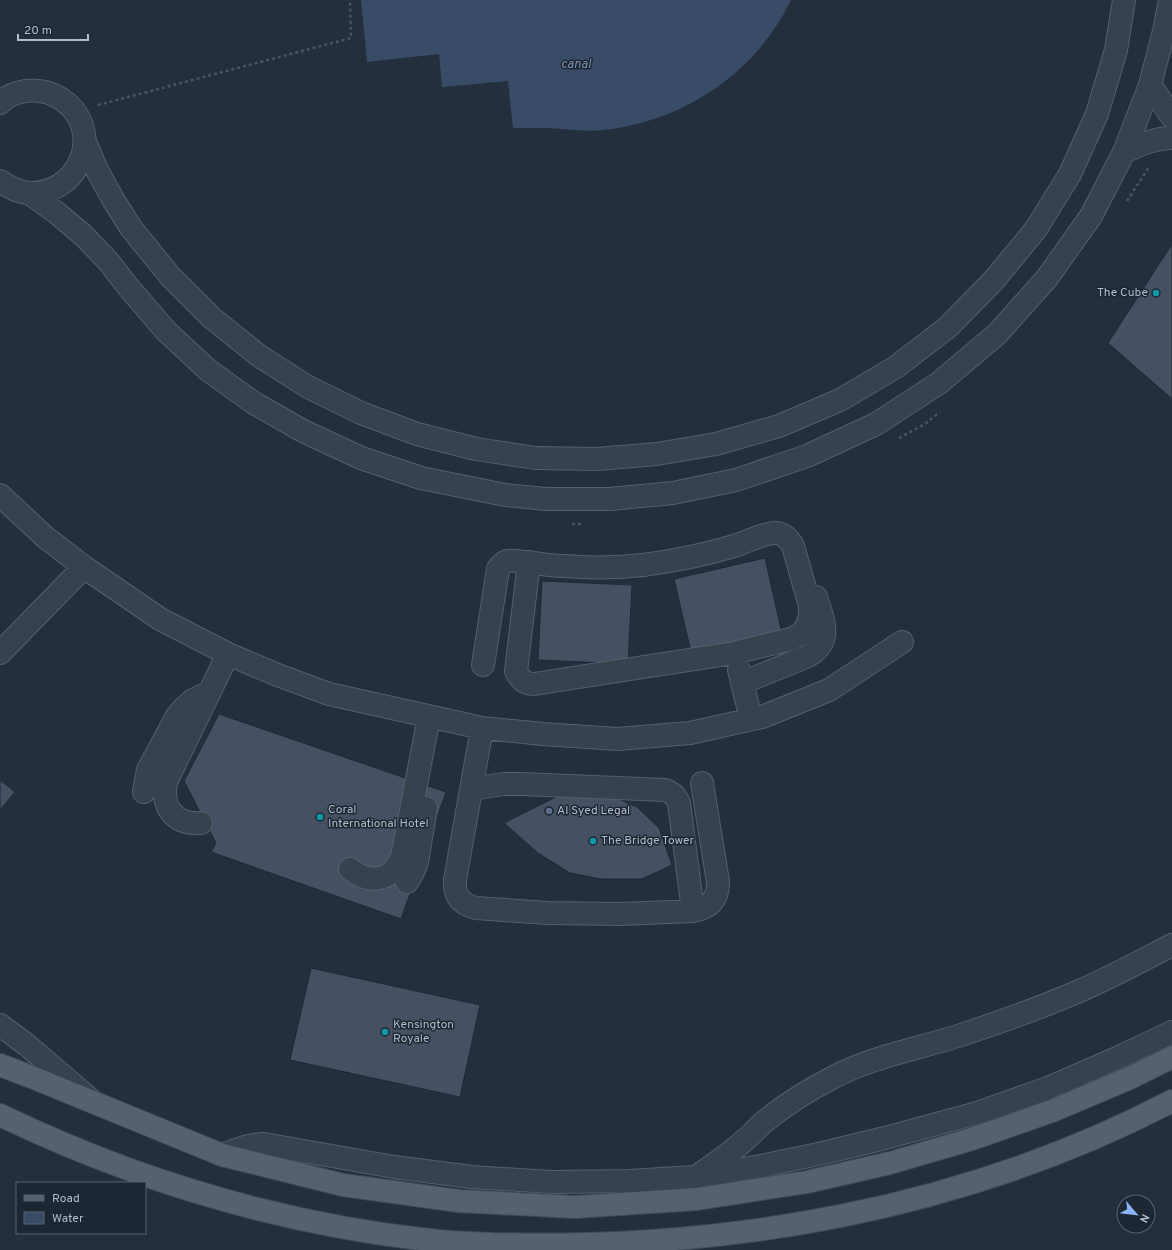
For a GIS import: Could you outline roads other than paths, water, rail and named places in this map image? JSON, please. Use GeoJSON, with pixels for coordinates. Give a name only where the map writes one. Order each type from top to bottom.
{"type":"FeatureCollection","features":[{"type":"Feature","properties":{"kind":"main road"},"geometry":{"type":"LineString","coordinates":[[0,1065],[222,1155],[343,1184],[459,1201],[575,1207],[697,1200],[807,1182],[890,1163],[972,1139],[1052,1111],[1130,1078],[1172,1057]]}},
{"type":"Feature","properties":{"kind":"main road"},"geometry":{"type":"LineString","coordinates":[[0,1115],[92,1156],[148,1176],[263,1210],[321,1223],[432,1240],[540,1247],[642,1246],[743,1237],[843,1220],[942,1195],[1038,1162],[1132,1122],[1172,1101]]}},
{"type":"Feature","properties":{"kind":"street"},"geometry":{"type":"LineString","coordinates":[[0,103],[16,93],[32,90],[49,92],[63,100],[75,111],[82,125],[85,142],[98,172],[114,201],[131,228],[170,276],[212,318],[258,355],[308,387],[360,413],[417,434],[476,449],[536,458],[597,459],[657,454],[716,444],[779,426],[833,403],[896,367],[948,327],[994,280],[1036,229],[1070,174],[1097,114],[1116,50],[1124,0]]}},
{"type":"Feature","properties":{"kind":"street"},"geometry":{"type":"LineString","coordinates":[[10,188],[58,213],[84,236],[108,261],[166,331],[208,370],[254,404],[303,431],[361,458],[421,478],[505,495],[546,499],[610,499],[673,493],[736,480],[807,456],[876,424],[939,383],[997,334],[1048,278],[1091,216],[1124,152],[1150,85],[1164,31],[1170,0]]}},
{"type":"Feature","properties":{"kind":"street"},"geometry":{"type":"LineString","coordinates":[[1150,85],[1172,117]]}},
{"type":"Feature","properties":{"kind":"street"},"geometry":{"type":"LineString","coordinates":[[1124,152],[1144,142],[1172,138]]}},
{"type":"Feature","properties":{"kind":"street"},"geometry":{"type":"LineString","coordinates":[[10,188],[43,192],[57,188],[68,180],[77,169],[83,156],[85,142]]}},
{"type":"Feature","properties":{"kind":"street"},"geometry":{"type":"LineString","coordinates":[[0,495],[45,537],[84,567],[160,619],[228,654],[275,674],[329,694],[482,728],[617,739],[690,733],[762,717],[829,690],[902,642]]}},
{"type":"Feature","properties":{"kind":"street"},"geometry":{"type":"LineString","coordinates":[[483,665],[498,569],[500,565],[509,561],[529,562],[563,566],[598,568],[633,566],[668,562],[702,555],[769,533],[776,533],[784,535],[793,546],[810,606],[810,616],[807,626],[800,634],[791,639],[734,653],[528,684],[522,681],[516,671],[529,562]]}},
{"type":"Feature","properties":{"kind":"street"},"geometry":{"type":"LineString","coordinates":[[742,683],[808,656],[815,652],[824,639],[825,631],[806,560]]}},
{"type":"Feature","properties":{"kind":"street"},"geometry":{"type":"LineString","coordinates":[[0,653],[84,567]]}},
{"type":"Feature","properties":{"kind":"street"},"geometry":{"type":"LineString","coordinates":[[734,653],[751,719]]}},
{"type":"Feature","properties":{"kind":"street"},"geometry":{"type":"LineString","coordinates":[[201,822],[192,823],[182,821],[175,816],[168,809],[164,791],[166,782],[228,654]]}},
{"type":"Feature","properties":{"kind":"street"},"geometry":{"type":"LineString","coordinates":[[144,792],[148,770],[177,716],[193,700],[210,692]]}},
{"type":"Feature","properties":{"kind":"street"},"geometry":{"type":"LineString","coordinates":[[350,868],[366,878],[375,879],[384,877],[399,865],[402,857],[429,716]]}},
{"type":"Feature","properties":{"kind":"street"},"geometry":{"type":"LineString","coordinates":[[482,728],[454,888],[457,896],[468,906],[476,908],[548,913],[620,914],[693,911],[702,909],[709,905],[715,898],[718,890],[702,783]]}},
{"type":"Feature","properties":{"kind":"street"},"geometry":{"type":"LineString","coordinates":[[407,882],[417,862],[428,794],[428,786],[420,763]]}},
{"type":"Feature","properties":{"kind":"street"},"geometry":{"type":"LineString","coordinates":[[471,788],[504,784],[521,784],[665,790],[670,792],[679,803],[693,911]]}},
{"type":"Feature","properties":{"kind":"street"},"geometry":{"type":"LineString","coordinates":[[694,1177],[727,1155],[762,1123],[785,1106],[833,1077],[884,1056],[968,1033],[1024,1014],[1078,992],[1172,945]]}},
{"type":"Feature","properties":{"kind":"street"},"geometry":{"type":"LineString","coordinates":[[0,1025],[27,1045],[95,1103]]}},
{"type":"Feature","properties":{"kind":"street"},"geometry":{"type":"LineString","coordinates":[[222,1155],[246,1146],[264,1144],[394,1167],[472,1178],[551,1182],[629,1181],[694,1177],[761,1166],[823,1153],[977,1113],[1048,1088],[1172,1032]]}},
{"type":"Feature","properties":{"kind":"street"},"geometry":{"type":"LineString","coordinates":[[885,1138],[890,1163]]}},
{"type":"Feature","properties":{"kind":"street"},"geometry":{"type":"LineString","coordinates":[[694,1177],[697,1200]]}},
{"type":"Feature","properties":{"kind":"water","name":"canal"},"geometry":{"type":"Polygon","coordinates":[[[361,0],[791,0],[776,26],[758,50],[738,71],[714,89],[689,104],[662,116],[634,125],[590,131],[547,128],[513,128],[508,81],[442,87],[439,54],[367,62],[361,0]]]}},
{"type":"Feature","properties":{"kind":"place","name":"The Cube"},"geometry":{"type":"Point","coordinates":[1156,293]}},
{"type":"Feature","properties":{"kind":"place","name":"Al Syed Legal"},"geometry":{"type":"Point","coordinates":[549,811]}},
{"type":"Feature","properties":{"kind":"place","name":"Coral International Hotel"},"geometry":{"type":"Point","coordinates":[320,817]}},
{"type":"Feature","properties":{"kind":"place","name":"The Bridge Tower"},"geometry":{"type":"Point","coordinates":[593,841]}},
{"type":"Feature","properties":{"kind":"place","name":"Kensington Royale"},"geometry":{"type":"Point","coordinates":[385,1032]}}]}
